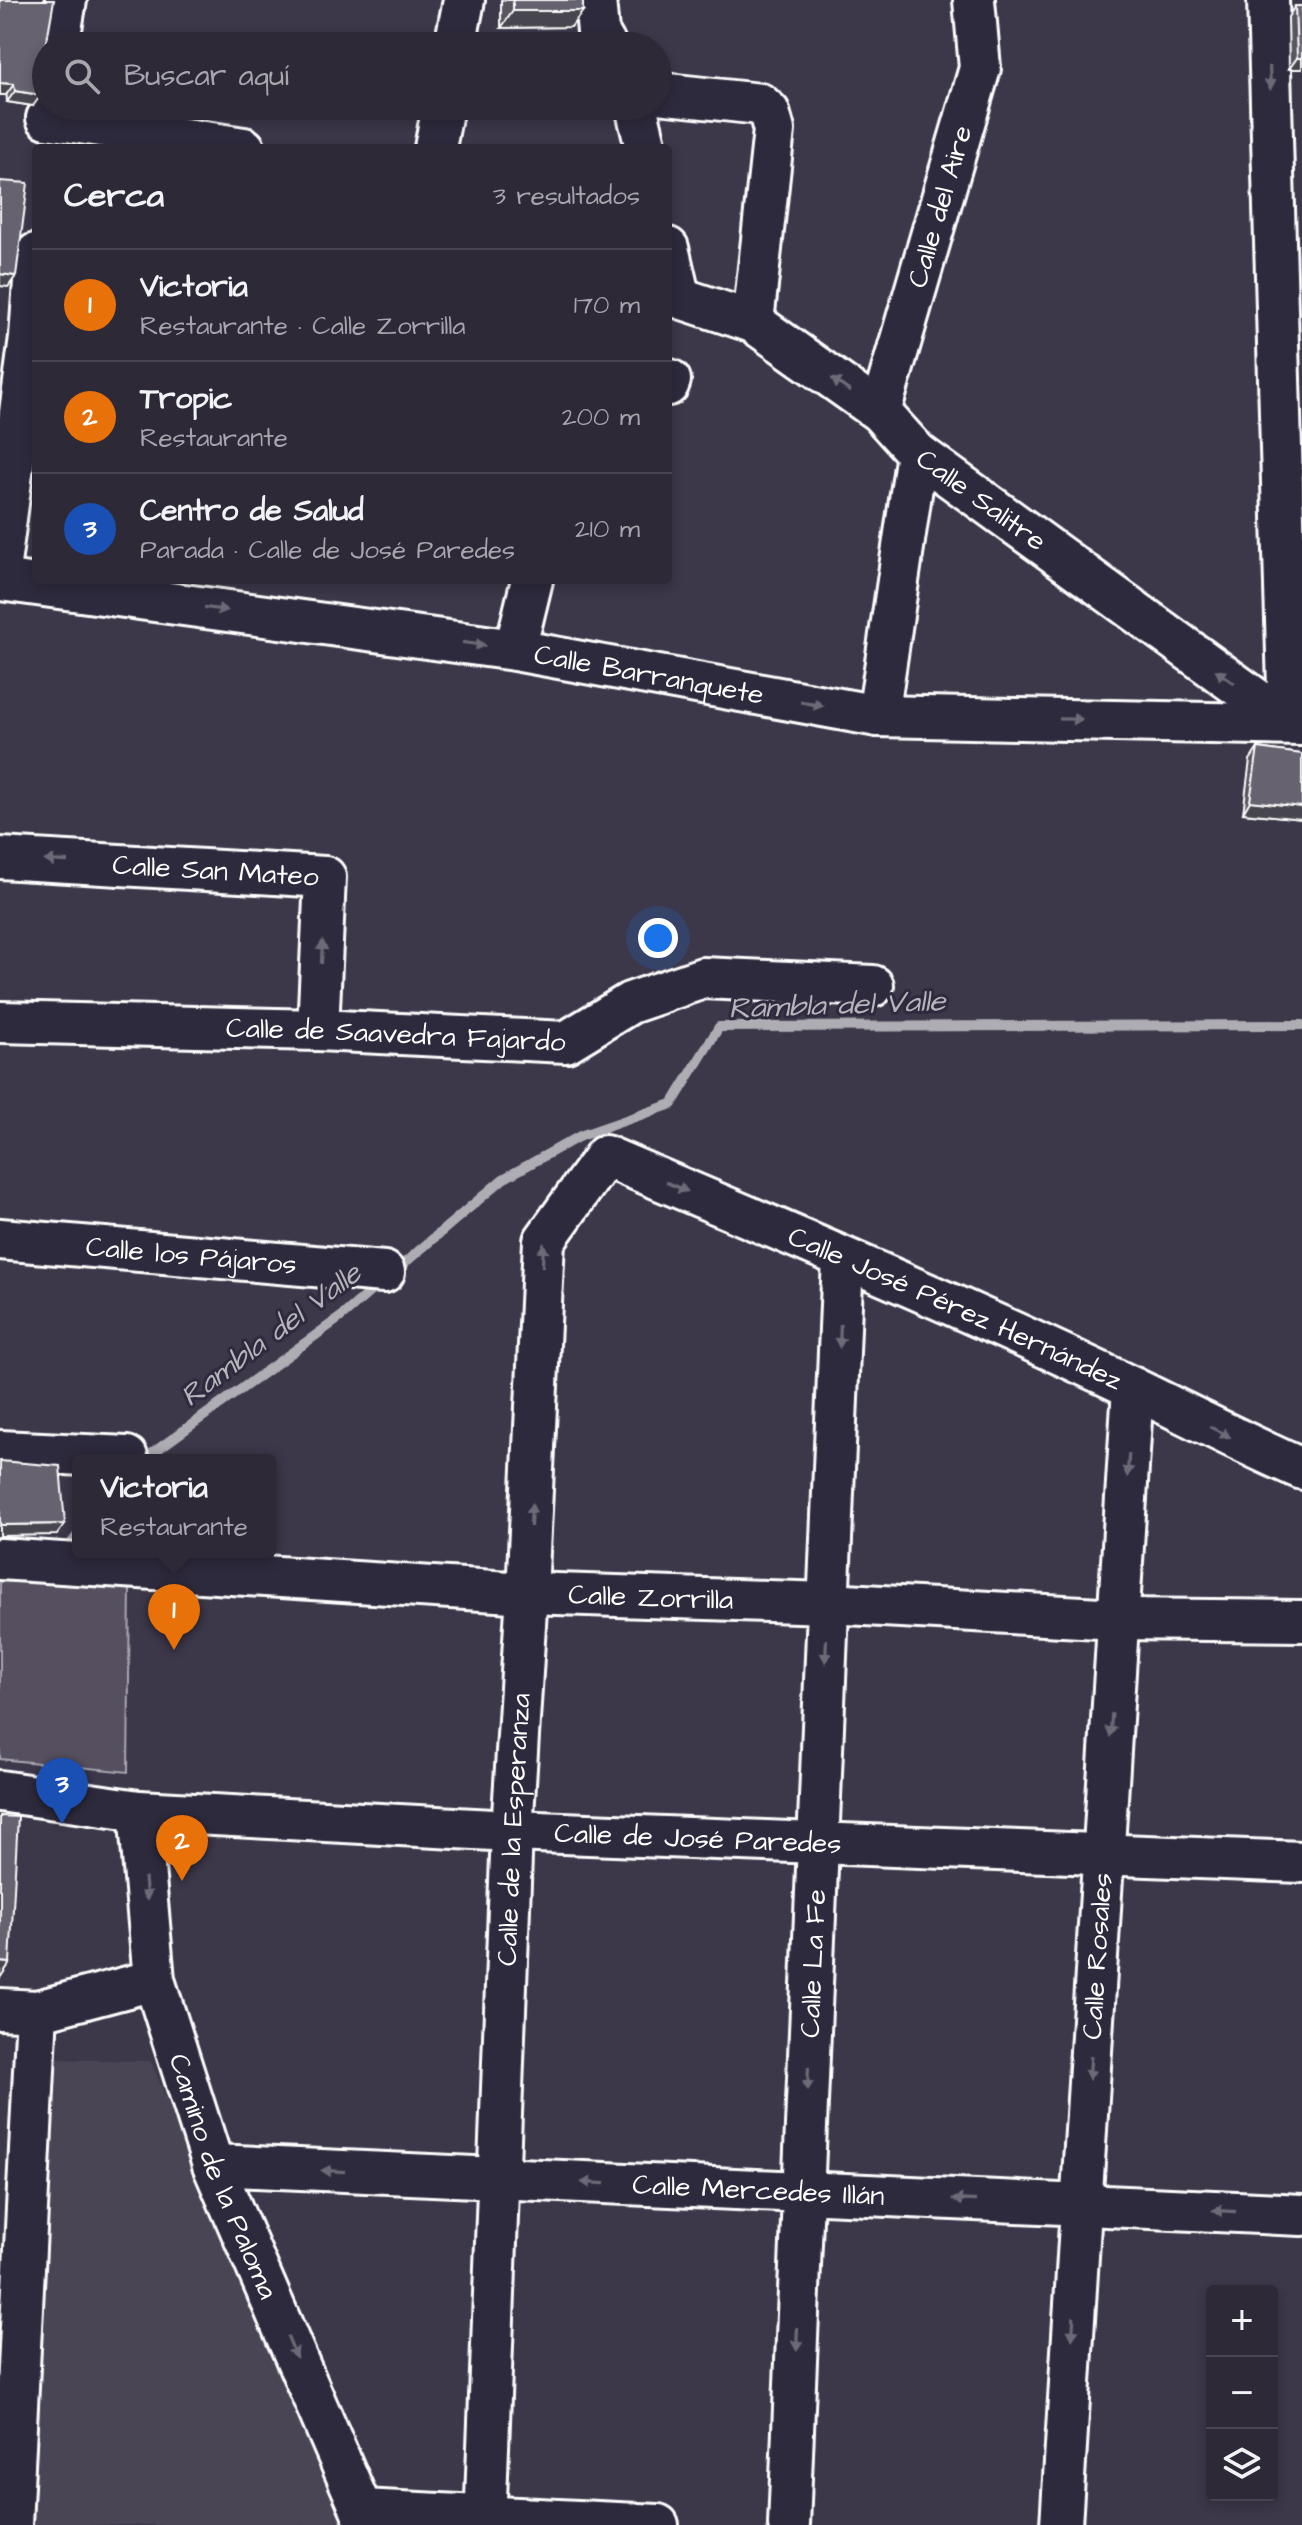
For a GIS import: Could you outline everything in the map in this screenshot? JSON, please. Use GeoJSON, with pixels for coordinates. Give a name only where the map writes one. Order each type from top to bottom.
{"type":"FeatureCollection","features":[{"type":"Feature","properties":{"kind":"street"},"geometry":{"type":"LineString","coordinates":[[60,32],[66,0]]}},
{"type":"Feature","properties":{"kind":"street"},"geometry":{"type":"LineString","coordinates":[[458,32],[464,0]]}},
{"type":"Feature","properties":{"kind":"street"},"geometry":{"type":"LineString","coordinates":[[595,0],[598,32]]}},
{"type":"Feature","properties":{"kind":"street","name":"Calle del Aire"},"geometry":{"type":"LineString","coordinates":[[880,412],[980,68],[974,0]]}},
{"type":"Feature","properties":{"kind":"street"},"geometry":{"type":"LineString","coordinates":[[1268,0],[1295,724]]}},
{"type":"Feature","properties":{"kind":"street"},"geometry":{"type":"LineString","coordinates":[[672,95],[760,104],[769,112],[774,130],[753,322]]}},
{"type":"Feature","properties":{"kind":"street"},"geometry":{"type":"LineString","coordinates":[[436,144],[440,120]]}},
{"type":"Feature","properties":{"kind":"street"},"geometry":{"type":"LineString","coordinates":[[639,120],[645,144]]}},
{"type":"Feature","properties":{"kind":"street"},"geometry":{"type":"LineString","coordinates":[[46,124],[211,144]]}},
{"type":"Feature","properties":{"kind":"street","name":"Calle Salitre"},"geometry":{"type":"LineString","coordinates":[[673,294],[753,322],[880,412],[917,453],[1295,724]]}},
{"type":"Feature","properties":{"kind":"street"},"geometry":{"type":"LineString","coordinates":[[0,379],[32,339]]}},
{"type":"Feature","properties":{"kind":"street"},"geometry":{"type":"LineString","coordinates":[[0,564],[32,350]]}},
{"type":"Feature","properties":{"kind":"street"},"geometry":{"type":"LineString","coordinates":[[878,716],[917,453]]}},
{"type":"Feature","properties":{"kind":"street","name":"Calle Barranquete"},"geometry":{"type":"LineString","coordinates":[[0,580],[515,650],[878,716],[1295,724]]}},
{"type":"Feature","properties":{"kind":"street"},"geometry":{"type":"LineString","coordinates":[[515,650],[531,584]]}},
{"type":"Feature","properties":{"kind":"street","name":"Calle San Mateo"},"geometry":{"type":"LineString","coordinates":[[0,858],[325,877],[318,1030]]}},
{"type":"Feature","properties":{"kind":"street","name":"Calle de Saavedra Fajardo"},"geometry":{"type":"LineString","coordinates":[[0,1022],[318,1030],[566,1042],[630,1003],[703,978],[873,986]]}},
{"type":"Feature","properties":{"kind":"street","name":"Calle José Pérez Hernández"},"geometry":{"type":"LineString","coordinates":[[605,1156],[1133,1388],[1246,1445],[1302,1469]]}},
{"type":"Feature","properties":{"kind":"street","name":"Calle de la Esperanza"},"geometry":{"type":"LineString","coordinates":[[485,2521],[512,1831],[544,1241],[605,1156]]}},
{"type":"Feature","properties":{"kind":"street","name":"Calle los Pájaros"},"geometry":{"type":"LineString","coordinates":[[0,1239],[384,1272]]}},
{"type":"Feature","properties":{"kind":"street","name":"Calle La Fe"},"geometry":{"type":"LineString","coordinates":[[789,2525],[843,1258]]}},
{"type":"Feature","properties":{"kind":"street","name":"Calle Rosales"},"geometry":{"type":"LineString","coordinates":[[1061,2525],[1133,1388]]}},
{"type":"Feature","properties":{"kind":"street"},"geometry":{"type":"LineString","coordinates":[[0,1451],[72,1454]]}},
{"type":"Feature","properties":{"kind":"street","name":"Calle Zorrilla"},"geometry":{"type":"LineString","coordinates":[[0,1559],[527,1593],[828,1603],[1118,1619],[1302,1621]]}},
{"type":"Feature","properties":{"kind":"street","name":"Calle de José Paredes"},"geometry":{"type":"LineString","coordinates":[[0,1791],[139,1811],[512,1831],[1302,1862]]}},
{"type":"Feature","properties":{"kind":"street","name":"Camino de la Paloma"},"geometry":{"type":"LineString","coordinates":[[139,1811],[154,1980],[213,2165],[365,2518]]}},
{"type":"Feature","properties":{"kind":"street"},"geometry":{"type":"LineString","coordinates":[[11,2525],[19,2010],[154,1980]]}},
{"type":"Feature","properties":{"kind":"street","name":"Calle Mercedes Illán"},"geometry":{"type":"LineString","coordinates":[[213,2165],[1302,2215]]}},
{"type":"Feature","properties":{"kind":"street"},"geometry":{"type":"LineString","coordinates":[[365,2518],[658,2525]]}},
{"type":"Feature","properties":{"kind":"shaded area"},"geometry":{"type":"Polygon","coordinates":[[[0,1581],[130,1585],[128,1772],[0,1759],[0,1581]]]}},
{"type":"Feature","properties":{"kind":"shaded area"},"geometry":{"type":"Polygon","coordinates":[[[56,2059],[151,2061],[343,2525],[33,2525],[56,2059]]]}},
{"type":"Feature","properties":{"kind":"building"},"geometry":{"type":"Polygon","coordinates":[[[0,0],[54,0],[48,32],[32,32],[32,94],[15,91],[14,84],[0,83],[0,0]]]}},
{"type":"Feature","properties":{"kind":"building"},"geometry":{"type":"Polygon","coordinates":[[[513,0],[583,0],[583,11],[513,11],[513,0]]]}},
{"type":"Feature","properties":{"kind":"building"},"geometry":{"type":"Polygon","coordinates":[[[1295,6],[1302,6],[1302,58],[1297,58],[1295,6]]]}},
{"type":"Feature","properties":{"kind":"building"},"geometry":{"type":"Polygon","coordinates":[[[0,181],[28,183],[16,276],[0,274],[0,181]]]}},
{"type":"Feature","properties":{"kind":"building"},"geometry":{"type":"Polygon","coordinates":[[[1258,748],[1302,754],[1302,807],[1250,801],[1258,748]]]}},
{"type":"Feature","properties":{"kind":"building"},"geometry":{"type":"Polygon","coordinates":[[[0,1461],[60,1466],[65,1524],[0,1525],[0,1461]]]}},
{"type":"Feature","properties":{"kind":"building"},"geometry":{"type":"Polygon","coordinates":[[[0,1816],[18,1817],[10,1963],[0,1962],[0,1816]]]}},
{"type":"Feature","properties":{"kind":"waterway","name":"Rambla del Valle"},"geometry":{"type":"LineString","coordinates":[[394,1272],[503,1179],[580,1136],[672,1104],[719,1027],[1302,1025]]}},
{"type":"Feature","properties":{"kind":"waterway","name":"Rambla del Valle"},"geometry":{"type":"LineString","coordinates":[[151,1454],[341,1317],[381,1282]]}},
{"type":"Feature","properties":{"kind":"place","name":"Victoria"},"geometry":{"type":"Point","coordinates":[174,1650]}},
{"type":"Feature","properties":{"kind":"place","name":"Centro de Salud"},"geometry":{"type":"Point","coordinates":[62,1824]}},
{"type":"Feature","properties":{"kind":"place","name":"Tropic"},"geometry":{"type":"Point","coordinates":[182,1881]}}]}
